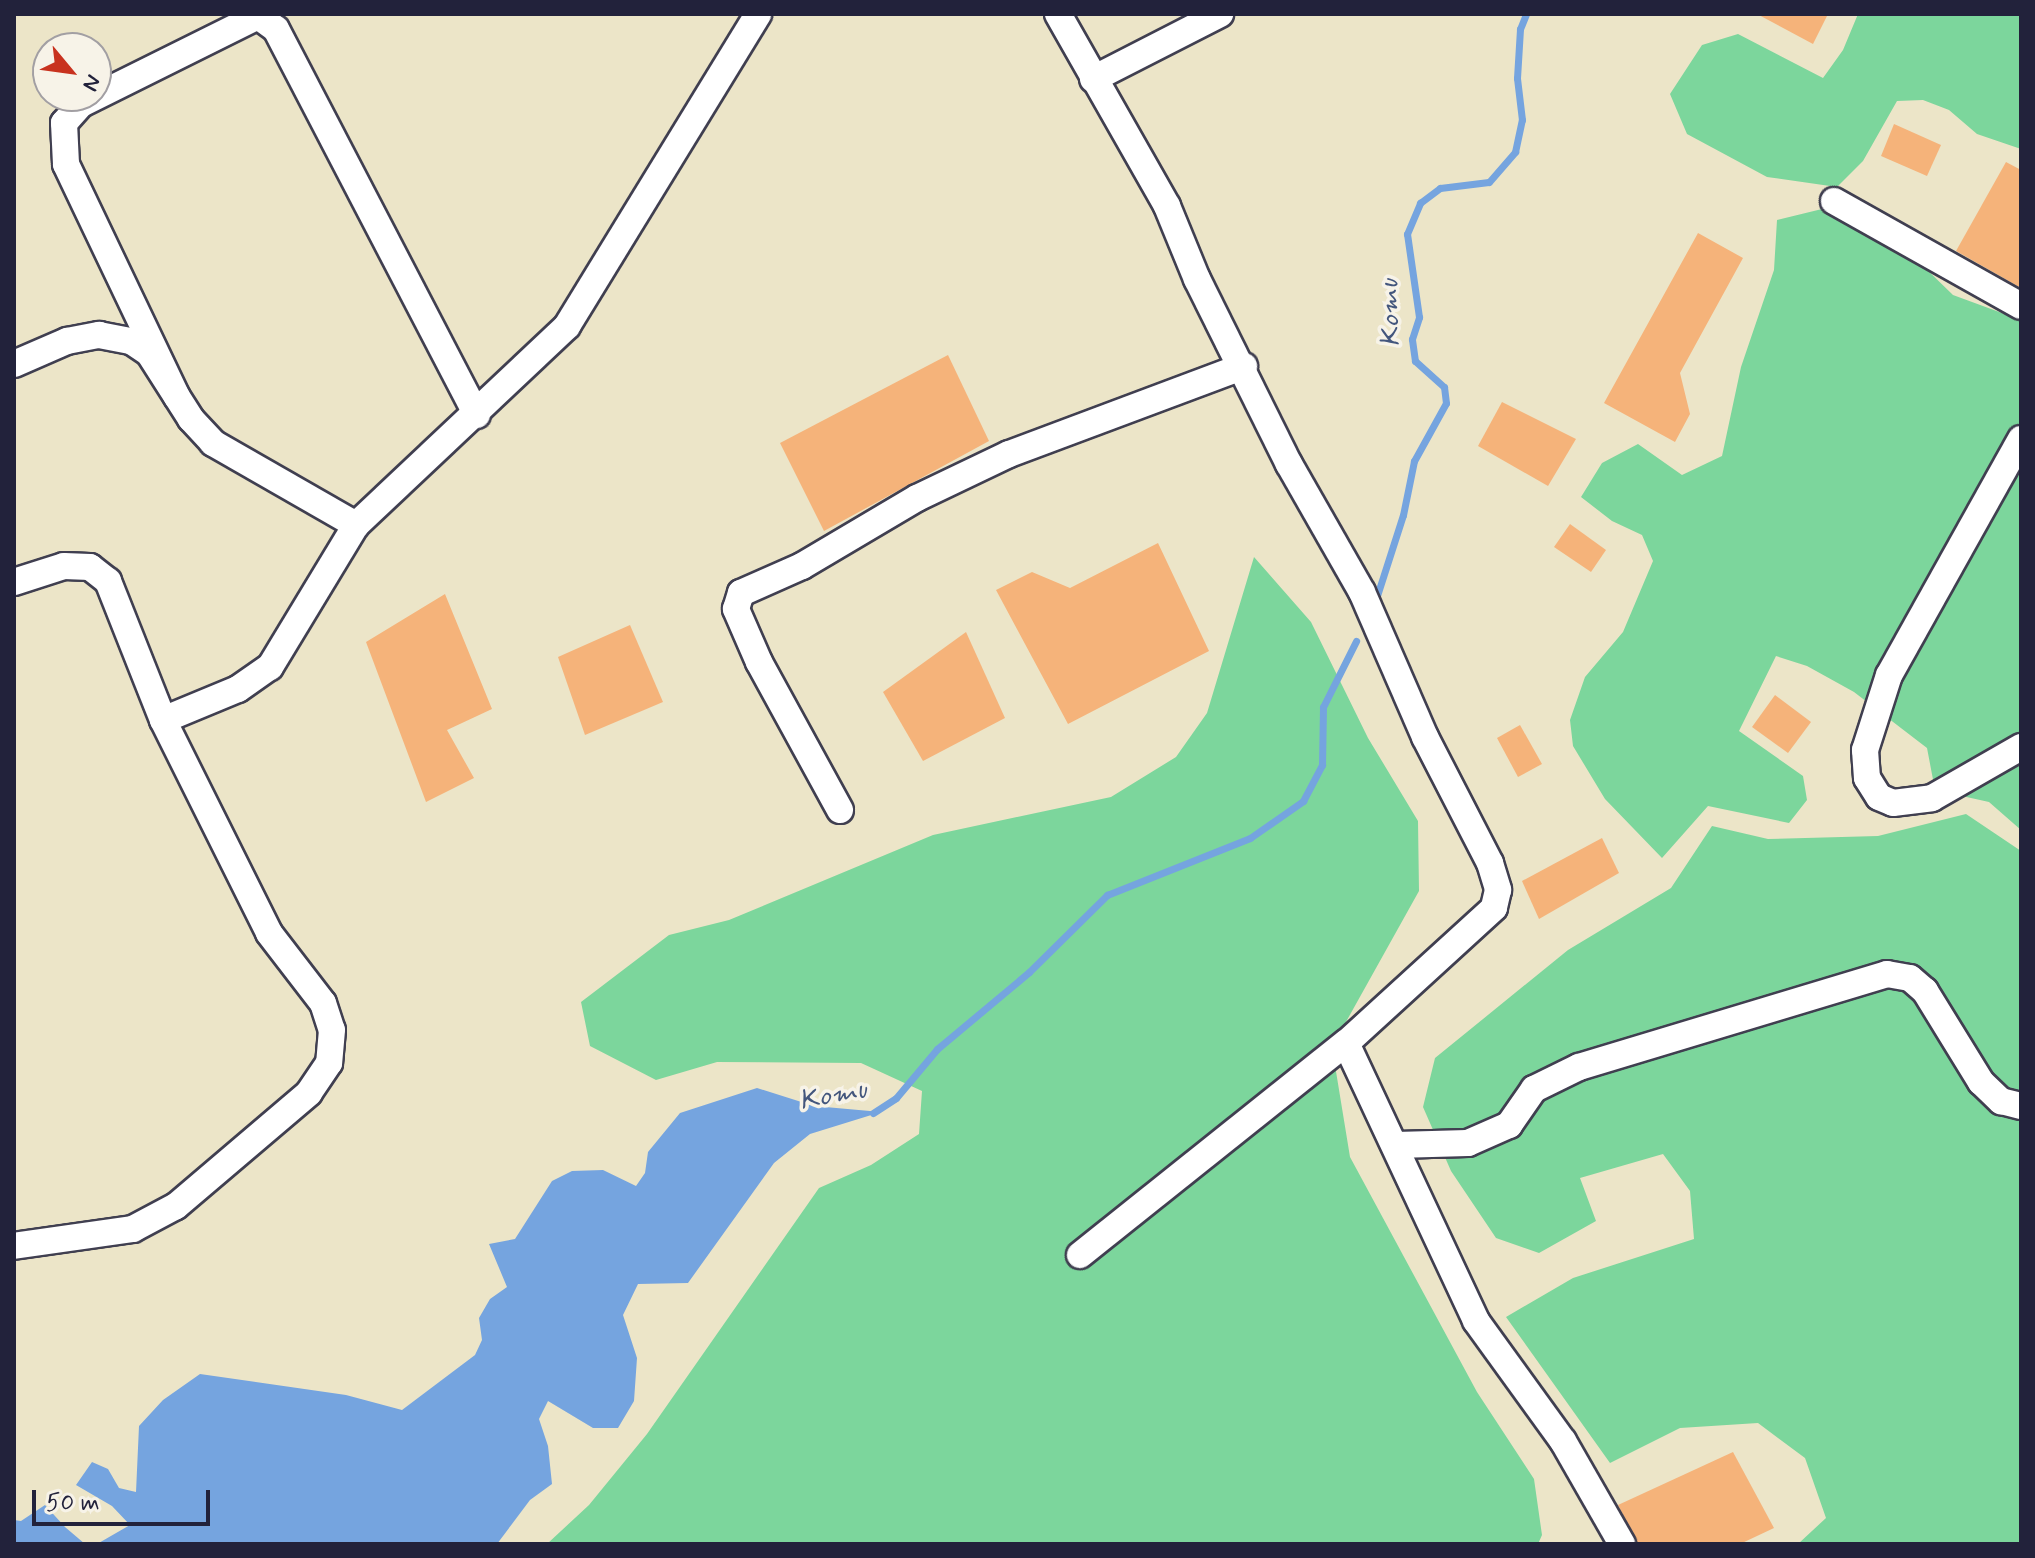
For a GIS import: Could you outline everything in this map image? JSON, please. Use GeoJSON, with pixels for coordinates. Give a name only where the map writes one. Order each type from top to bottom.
{"type":"FeatureCollection","features":[{"type":"Feature","properties":{"kind":"street"},"geometry":{"type":"LineString","coordinates":[[163,720],[238,689],[270,667],[356,525],[477,415],[567,326],[758,14]]}},
{"type":"Feature","properties":{"kind":"street"},"geometry":{"type":"LineString","coordinates":[[1058,14],[1167,206],[1197,279],[1244,366],[1289,464],[1362,592],[1425,737],[1468,814],[1498,890],[1494,908],[1346,1043],[1080,1255]]}},
{"type":"Feature","properties":{"kind":"street"},"geometry":{"type":"LineString","coordinates":[[1093,79],[1220,14]]}},
{"type":"Feature","properties":{"kind":"street"},"geometry":{"type":"LineString","coordinates":[[177,397],[66,164],[64,123],[81,104],[259,15],[276,29],[477,415]]}},
{"type":"Feature","properties":{"kind":"street"},"geometry":{"type":"LineString","coordinates":[[1834,201],[2021,306]]}},
{"type":"Feature","properties":{"kind":"street"},"geometry":{"type":"LineString","coordinates":[[14,364],[67,341],[99,335],[131,341],[149,353],[177,397],[213,443],[356,525]]}},
{"type":"Feature","properties":{"kind":"street"},"geometry":{"type":"LineString","coordinates":[[840,810],[759,662],[736,609],[741,593],[1009,454],[1244,366]]}},
{"type":"Feature","properties":{"kind":"street"},"geometry":{"type":"LineString","coordinates":[[2021,439],[1889,675],[1865,750],[1867,778],[1879,797],[1893,803],[1932,798],[2021,747]]}},
{"type":"Feature","properties":{"kind":"street"},"geometry":{"type":"LineString","coordinates":[[14,582],[64,566],[90,567],[108,581],[163,720],[269,933],[323,1003],[332,1030],[329,1063],[309,1093],[176,1206],[133,1229],[14,1246]]}},
{"type":"Feature","properties":{"kind":"street"},"geometry":{"type":"LineString","coordinates":[[1396,1145],[1468,1143],[1509,1125],[1534,1089],[1579,1067],[1887,974],[1910,978],[1925,991],[1981,1082],[2001,1101],[2021,1106]]}},
{"type":"Feature","properties":{"kind":"street"},"geometry":{"type":"LineString","coordinates":[[1346,1043],[1476,1321],[1563,1441],[1622,1544]]}},
{"type":"Feature","properties":{"kind":"green space"},"geometry":{"type":"Polygon","coordinates":[[[1858,14],[2021,14],[2021,149],[1977,134],[1949,110],[1923,100],[1897,101],[1863,161],[1837,187],[1767,177],[1687,134],[1670,94],[1702,45],[1738,34],[1823,78],[1843,50],[1858,14]]]}},
{"type":"Feature","properties":{"kind":"green space"},"geometry":{"type":"Polygon","coordinates":[[[1822,209],[1852,215],[1918,261],[1953,295],[2021,320],[2021,830],[1989,802],[1935,790],[1927,748],[1854,692],[1807,666],[1776,656],[1739,731],[1803,776],[1807,800],[1789,823],[1708,806],[1662,858],[1605,799],[1573,746],[1570,720],[1585,677],[1623,632],[1653,561],[1642,535],[1612,521],[1581,497],[1602,463],[1638,444],[1682,475],[1722,456],[1741,367],[1774,270],[1777,220],[1822,209]]]}},
{"type":"Feature","properties":{"kind":"green space"},"geometry":{"type":"Polygon","coordinates":[[[1254,557],[1311,622],[1368,738],[1418,821],[1419,891],[1332,1047],[1350,1157],[1477,1392],[1534,1479],[1542,1535],[1538,1544],[547,1544],[589,1505],[647,1434],[819,1188],[871,1165],[919,1134],[922,1091],[861,1063],[717,1062],[656,1080],[590,1046],[581,1002],[669,935],[729,920],[933,835],[1111,797],[1176,757],[1207,713],[1254,557]]]}},
{"type":"Feature","properties":{"kind":"green space"},"geometry":{"type":"Polygon","coordinates":[[[1966,814],[2021,851],[2021,1544],[1798,1544],[1826,1518],[1805,1458],[1758,1423],[1680,1428],[1610,1463],[1506,1317],[1573,1278],[1694,1239],[1690,1191],[1663,1154],[1580,1178],[1596,1221],[1539,1253],[1496,1238],[1451,1171],[1423,1107],[1435,1058],[1568,950],[1671,888],[1712,826],[1768,839],[1878,836],[1966,814]]]}},
{"type":"Feature","properties":{"kind":"water"},"geometry":{"type":"Polygon","coordinates":[[[757,1088],[814,1106],[881,1112],[810,1134],[774,1163],[688,1283],[638,1284],[623,1315],[637,1358],[634,1401],[618,1428],[593,1428],[548,1401],[539,1419],[548,1446],[552,1484],[530,1500],[497,1544],[97,1544],[130,1525],[112,1506],[76,1485],[92,1462],[108,1469],[119,1488],[136,1492],[139,1426],[163,1400],[200,1374],[346,1395],[402,1410],[475,1355],[482,1340],[479,1318],[490,1299],[507,1287],[489,1244],[515,1239],[552,1181],[572,1171],[603,1170],[636,1186],[645,1173],[648,1152],[680,1113],[757,1088]]]}},
{"type":"Feature","properties":{"kind":"water"},"geometry":{"type":"Polygon","coordinates":[[[45,1505],[85,1544],[14,1544],[14,1520],[21,1521],[45,1505]]]}},
{"type":"Feature","properties":{"kind":"building"},"geometry":{"type":"Polygon","coordinates":[[[1757,14],[1828,14],[1813,44],[1757,14]]]}},
{"type":"Feature","properties":{"kind":"building"},"geometry":{"type":"Polygon","coordinates":[[[1894,124],[1941,145],[1927,176],[1881,156],[1894,124]]]}},
{"type":"Feature","properties":{"kind":"building"},"geometry":{"type":"Polygon","coordinates":[[[2006,162],[2021,170],[2021,288],[1956,251],[2006,162]]]}},
{"type":"Feature","properties":{"kind":"building"},"geometry":{"type":"Polygon","coordinates":[[[1698,233],[1743,258],[1680,373],[1690,414],[1675,442],[1604,403],[1698,233]]]}},
{"type":"Feature","properties":{"kind":"building"},"geometry":{"type":"Polygon","coordinates":[[[948,355],[989,441],[824,531],[780,443],[948,355]]]}},
{"type":"Feature","properties":{"kind":"building"},"geometry":{"type":"Polygon","coordinates":[[[1502,402],[1576,439],[1548,486],[1478,446],[1502,402]]]}},
{"type":"Feature","properties":{"kind":"building"},"geometry":{"type":"Polygon","coordinates":[[[1570,524],[1606,550],[1591,572],[1554,547],[1570,524]]]}},
{"type":"Feature","properties":{"kind":"building"},"geometry":{"type":"Polygon","coordinates":[[[1158,543],[1209,651],[1068,724],[996,590],[1032,572],[1070,588],[1158,543]]]}},
{"type":"Feature","properties":{"kind":"building"},"geometry":{"type":"Polygon","coordinates":[[[445,594],[492,709],[447,730],[474,778],[426,802],[366,642],[445,594]]]}},
{"type":"Feature","properties":{"kind":"building"},"geometry":{"type":"Polygon","coordinates":[[[630,625],[663,702],[585,735],[558,657],[630,625]]]}},
{"type":"Feature","properties":{"kind":"building"},"geometry":{"type":"Polygon","coordinates":[[[966,632],[1005,718],[923,761],[883,692],[966,632]]]}},
{"type":"Feature","properties":{"kind":"building"},"geometry":{"type":"Polygon","coordinates":[[[1775,695],[1811,722],[1788,753],[1752,727],[1775,695]]]}},
{"type":"Feature","properties":{"kind":"building"},"geometry":{"type":"Polygon","coordinates":[[[1520,725],[1542,764],[1518,777],[1497,738],[1520,725]]]}},
{"type":"Feature","properties":{"kind":"building"},"geometry":{"type":"Polygon","coordinates":[[[1602,838],[1619,873],[1539,919],[1522,881],[1602,838]]]}},
{"type":"Feature","properties":{"kind":"building"},"geometry":{"type":"Polygon","coordinates":[[[1733,1452],[1774,1528],[1740,1544],[1638,1544],[1618,1505],[1733,1452]]]}},
{"type":"Feature","properties":{"kind":"waterway","name":"Komu"},"geometry":{"type":"LineString","coordinates":[[1375,602],[1403,515],[1414,461],[1446,403],[1444,387],[1415,361],[1412,339],[1419,317],[1407,234],[1420,203],[1440,188],[1489,182],[1515,152],[1522,120],[1517,78],[1520,29],[1526,14]]}},
{"type":"Feature","properties":{"kind":"waterway","name":"Komu"},"geometry":{"type":"LineString","coordinates":[[873,1113],[896,1098],[937,1049],[1029,972],[1107,895],[1250,838],[1303,801],[1322,765],[1323,707],[1356,641]]}}]}
